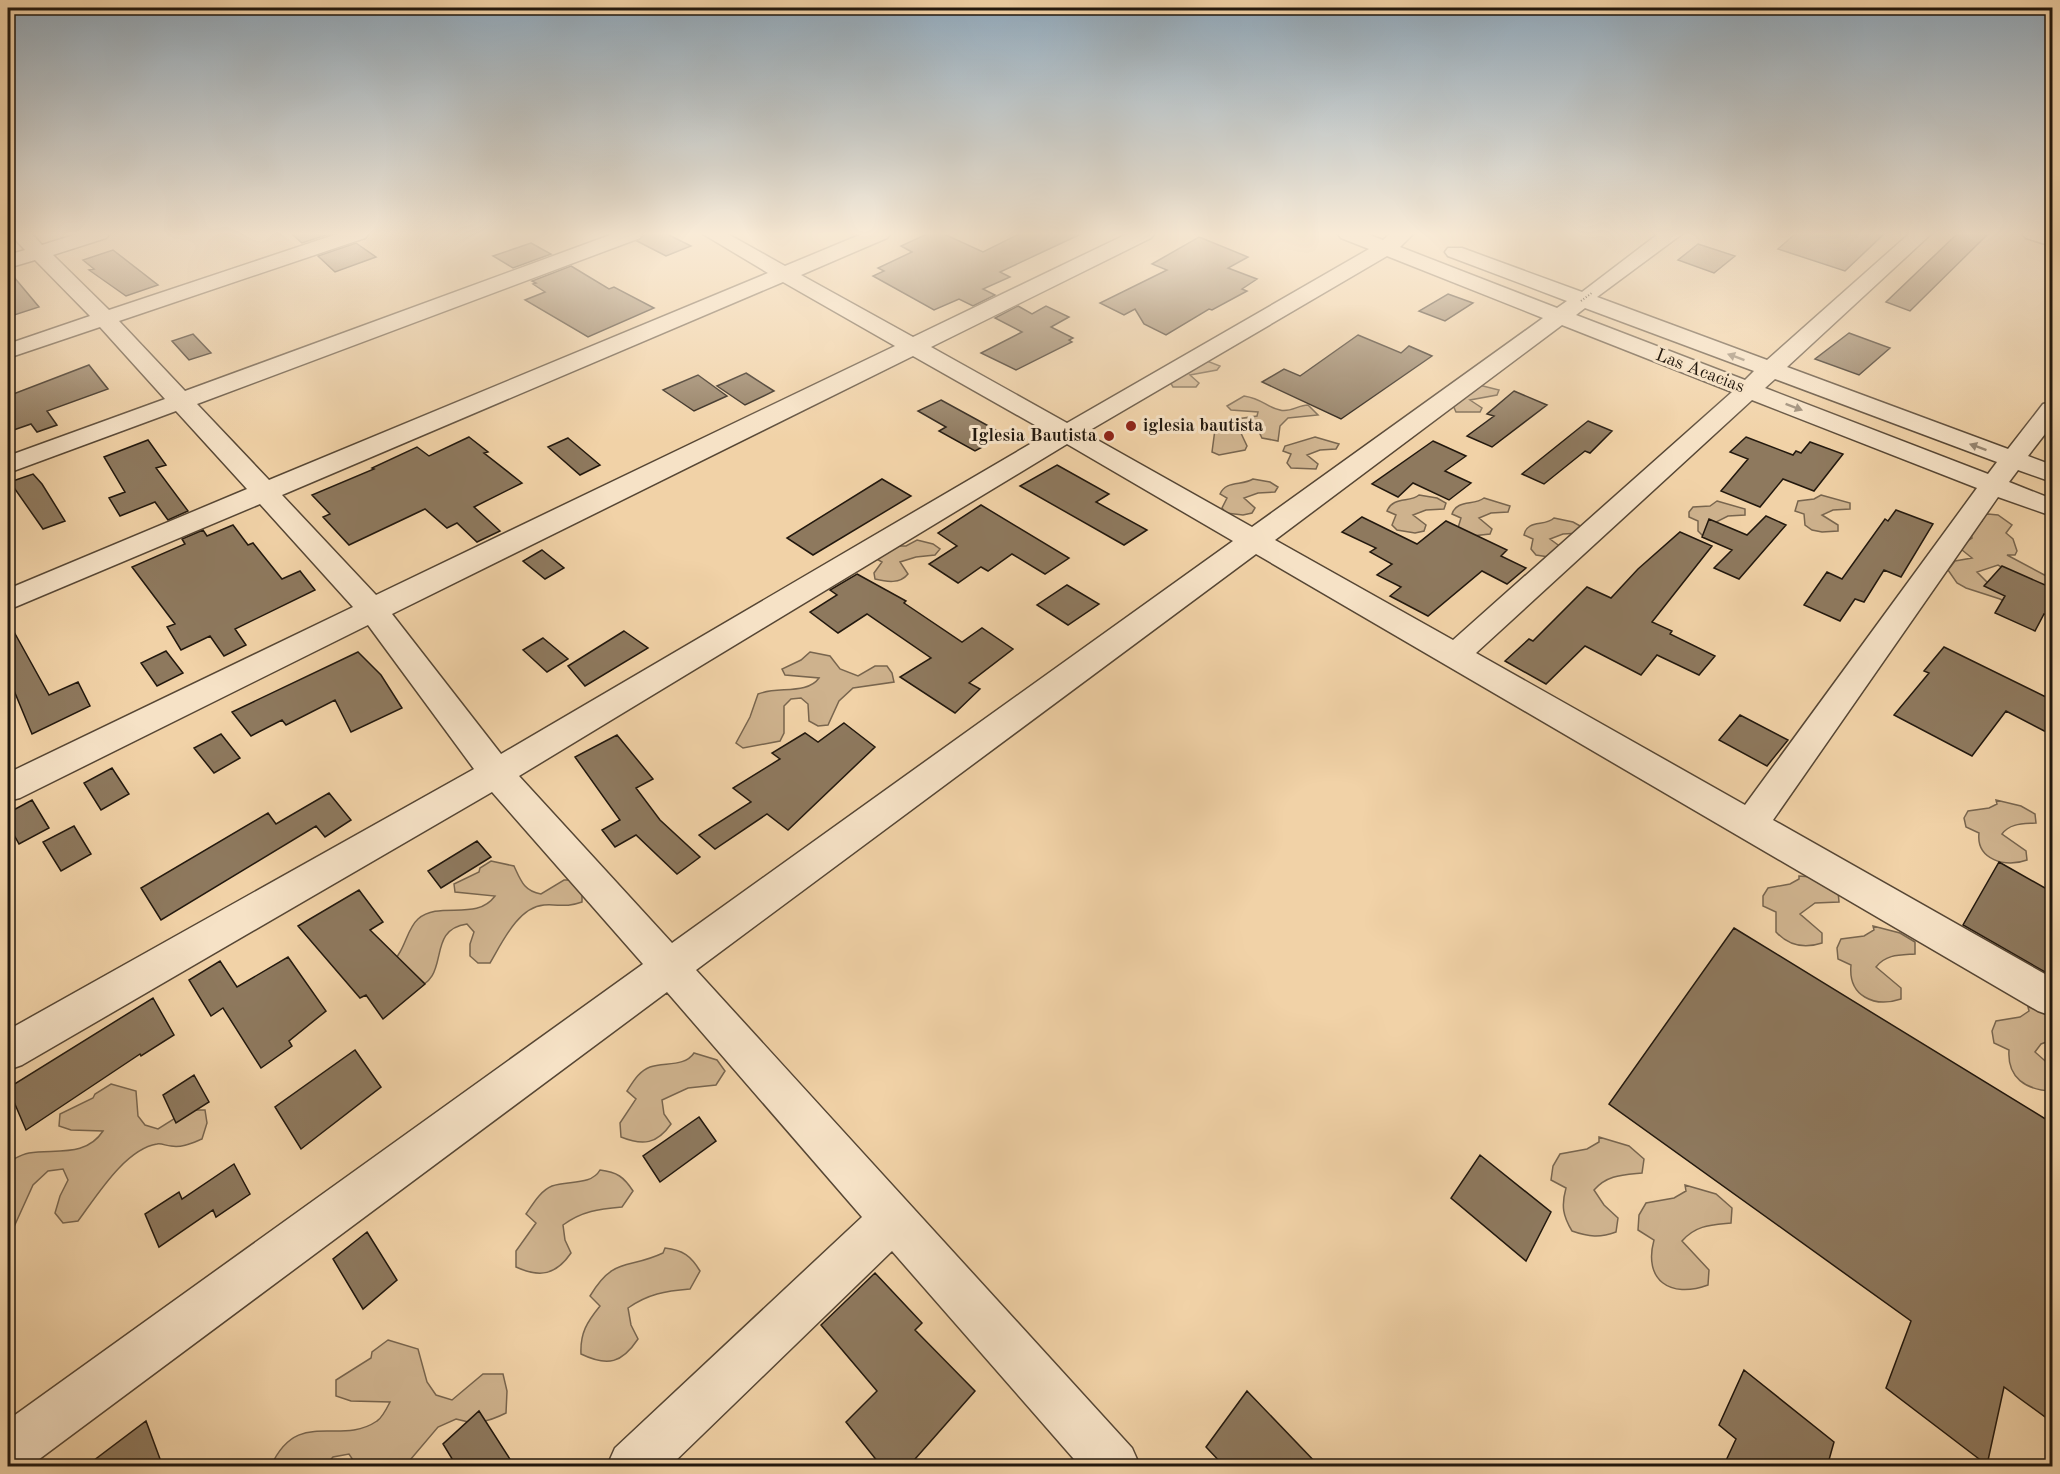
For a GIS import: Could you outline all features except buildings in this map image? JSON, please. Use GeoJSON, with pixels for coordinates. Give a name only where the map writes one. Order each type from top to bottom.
{"type":"FeatureCollection","features":[{"type":"Feature","properties":{"kind":"street"},"geometry":{"type":"LineString","coordinates":[[89,303],[372,609],[496,773],[1114,1467]]}},
{"type":"Feature","properties":{"kind":"street"},"geometry":{"type":"LineString","coordinates":[[8,351],[153,303]]}},
{"type":"Feature","properties":{"kind":"street"},"geometry":{"type":"LineString","coordinates":[[8,465],[447,303]]}},
{"type":"Feature","properties":{"kind":"street"},"geometry":{"type":"LineString","coordinates":[[8,600],[715,303]]}},
{"type":"Feature","properties":{"kind":"street"},"geometry":{"type":"LineString","coordinates":[[835,303],[1067,433],[2052,998]]}},
{"type":"Feature","properties":{"kind":"street"},"geometry":{"type":"LineString","coordinates":[[8,788],[1003,303]]}},
{"type":"Feature","properties":{"kind":"street"},"geometry":{"type":"LineString","coordinates":[[8,1051],[496,773],[1290,303]]}},
{"type":"Feature","properties":{"kind":"street"},"geometry":{"type":"LineString","coordinates":[[8,1451],[1578,303]]}},
{"type":"Feature","properties":{"kind":"street","name":"Las Acacias"},"geometry":{"type":"LineString","coordinates":[[1578,303],[1750,391],[2052,508]]}},
{"type":"Feature","properties":{"kind":"street","name":"Las Acacias"},"geometry":{"type":"LineString","coordinates":[[1581,303],[1773,370],[2052,474]]}},
{"type":"Feature","properties":{"kind":"street"},"geometry":{"type":"LineString","coordinates":[[1455,655],[1846,303]]}},
{"type":"Feature","properties":{"kind":"street"},"geometry":{"type":"LineString","coordinates":[[1750,825],[1993,485],[2052,408]]}},
{"type":"Feature","properties":{"kind":"street"},"geometry":{"type":"LineString","coordinates":[[633,1467],[893,1219]]}},
{"type":"Feature","properties":{"kind":"shaded area"},"geometry":{"type":"Polygon","coordinates":[[[1207,361],[1220,366],[1217,370],[1190,375],[1199,383],[1196,387],[1173,387],[1170,382],[1207,361]]]}},
{"type":"Feature","properties":{"kind":"shaded area"},"geometry":{"type":"Polygon","coordinates":[[[1475,384],[1499,390],[1497,395],[1470,400],[1482,408],[1480,412],[1456,412],[1452,403],[1475,384]]]}},
{"type":"Feature","properties":{"kind":"shaded area"},"geometry":{"type":"Polygon","coordinates":[[[1244,396],[1284,411],[1308,405],[1318,415],[1288,418],[1280,426],[1278,441],[1262,438],[1257,428],[1243,425],[1239,429],[1247,446],[1245,450],[1219,455],[1212,452],[1216,422],[1257,416],[1258,412],[1231,410],[1227,406],[1244,396]]]}},
{"type":"Feature","properties":{"kind":"shaded area"},"geometry":{"type":"Polygon","coordinates":[[[1315,437],[1339,444],[1336,449],[1320,450],[1307,455],[1318,464],[1316,469],[1291,468],[1287,463],[1291,454],[1283,451],[1285,446],[1315,437]]]}},
{"type":"Feature","properties":{"kind":"shaded area"},"geometry":{"type":"Polygon","coordinates":[[[1253,479],[1270,482],[1278,487],[1275,492],[1258,493],[1244,498],[1255,508],[1252,513],[1243,515],[1226,513],[1222,508],[1227,498],[1220,494],[1223,490],[1230,485],[1253,479]]]}},
{"type":"Feature","properties":{"kind":"shaded area"},"geometry":{"type":"Polygon","coordinates":[[[1419,495],[1437,498],[1446,503],[1444,509],[1426,510],[1413,515],[1426,525],[1424,531],[1415,533],[1397,530],[1392,525],[1396,515],[1387,511],[1390,506],[1397,501],[1419,495]]]}},
{"type":"Feature","properties":{"kind":"shaded area"},"geometry":{"type":"Polygon","coordinates":[[[1821,495],[1850,503],[1850,509],[1833,510],[1822,515],[1838,525],[1838,531],[1812,530],[1805,525],[1804,514],[1795,511],[1798,501],[1814,499],[1821,495]]]}},
{"type":"Feature","properties":{"kind":"shaded area"},"geometry":{"type":"Polygon","coordinates":[[[1484,498],[1510,506],[1508,512],[1491,513],[1479,518],[1492,529],[1490,534],[1472,536],[1458,528],[1461,518],[1452,514],[1454,509],[1462,504],[1484,498]]]}},
{"type":"Feature","properties":{"kind":"shaded area"},"geometry":{"type":"Polygon","coordinates":[[[1717,501],[1745,509],[1745,515],[1728,516],[1716,522],[1723,527],[1704,537],[1698,531],[1698,521],[1689,517],[1689,512],[1693,507],[1710,506],[1717,501]]]}},
{"type":"Feature","properties":{"kind":"shaded area"},"geometry":{"type":"Polygon","coordinates":[[[1980,515],[1998,515],[2012,525],[2006,533],[2013,539],[2017,551],[2015,555],[2007,555],[2052,579],[2052,590],[2017,576],[1998,565],[1977,572],[1989,584],[2013,593],[2011,605],[1957,583],[1948,570],[1955,561],[1972,558],[1962,550],[1962,544],[1972,538],[1970,527],[1982,521],[1980,515]]]}},
{"type":"Feature","properties":{"kind":"shaded area"},"geometry":{"type":"Polygon","coordinates":[[[1554,518],[1573,522],[1582,527],[1581,533],[1563,534],[1550,539],[1565,550],[1555,558],[1536,555],[1531,549],[1533,539],[1524,535],[1526,530],[1532,525],[1554,518]]]}},
{"type":"Feature","properties":{"kind":"shaded area"},"geometry":{"type":"Polygon","coordinates":[[[917,540],[933,544],[940,549],[935,555],[900,562],[908,574],[897,581],[875,579],[874,573],[882,562],[875,558],[896,546],[906,546],[917,540]]]}},
{"type":"Feature","properties":{"kind":"shaded area"},"geometry":{"type":"Polygon","coordinates":[[[810,652],[830,656],[840,669],[858,676],[875,666],[887,666],[894,682],[853,688],[839,701],[828,725],[818,726],[809,721],[808,704],[801,698],[791,699],[784,706],[784,733],[780,741],[743,748],[736,743],[750,717],[758,694],[807,687],[819,678],[785,675],[782,669],[801,660],[810,652]]]}},
{"type":"Feature","properties":{"kind":"shaded area"},"geometry":{"type":"Polygon","coordinates":[[[1996,800],[2021,806],[2035,814],[2036,823],[2013,826],[2002,834],[2026,851],[2027,860],[2010,863],[1994,860],[1982,850],[1979,833],[1966,827],[1964,818],[1968,811],[1989,808],[1997,804],[1996,800]]]}},
{"type":"Feature","properties":{"kind":"shaded area"},"geometry":{"type":"Polygon","coordinates":[[[491,861],[514,866],[521,881],[535,893],[541,894],[564,880],[578,880],[582,890],[582,902],[567,905],[544,905],[526,912],[512,927],[490,963],[478,963],[470,956],[470,944],[474,932],[467,924],[454,928],[446,935],[436,966],[425,984],[409,990],[376,987],[418,919],[437,911],[478,908],[487,904],[495,896],[455,892],[454,884],[479,872],[480,868],[491,861]]]}},
{"type":"Feature","properties":{"kind":"shaded area"},"geometry":{"type":"Polygon","coordinates":[[[1799,876],[1811,877],[1838,891],[1839,902],[1815,903],[1800,914],[1822,933],[1822,943],[1803,946],[1781,937],[1776,932],[1776,912],[1763,906],[1763,896],[1768,888],[1790,884],[1799,879],[1799,876]]]}},
{"type":"Feature","properties":{"kind":"shaded area"},"geometry":{"type":"Polygon","coordinates":[[[1873,926],[1900,933],[1915,942],[1915,954],[1889,957],[1876,967],[1901,988],[1901,999],[1881,1002],[1865,997],[1854,985],[1851,965],[1838,959],[1837,948],[1841,939],[1864,936],[1874,930],[1873,926]]]}},
{"type":"Feature","properties":{"kind":"shaded area"},"geometry":{"type":"Polygon","coordinates":[[[2028,1007],[2052,1012],[2052,1040],[2041,1044],[2035,1052],[2052,1067],[2052,1091],[2034,1088],[2020,1081],[2011,1068],[2009,1050],[1994,1043],[1992,1031],[1996,1021],[2020,1017],[2029,1011],[2028,1007]]]}},
{"type":"Feature","properties":{"kind":"shaded area"},"geometry":{"type":"Polygon","coordinates":[[[694,1053],[717,1060],[725,1071],[716,1085],[688,1088],[662,1100],[664,1114],[671,1124],[655,1139],[636,1142],[621,1137],[620,1123],[636,1099],[627,1091],[637,1077],[650,1067],[680,1062],[694,1053]]]}},
{"type":"Feature","properties":{"kind":"shaded area"},"geometry":{"type":"Polygon","coordinates":[[[111,1084],[136,1091],[138,1116],[145,1125],[158,1129],[188,1110],[205,1110],[207,1123],[202,1139],[179,1146],[157,1144],[134,1155],[112,1175],[78,1221],[63,1223],[55,1213],[68,1180],[63,1169],[48,1171],[33,1185],[8,1240],[8,1162],[29,1153],[79,1148],[96,1139],[103,1131],[71,1130],[59,1126],[60,1114],[93,1098],[95,1094],[111,1084]]]}},
{"type":"Feature","properties":{"kind":"shaded area"},"geometry":{"type":"Polygon","coordinates":[[[1599,1137],[1629,1146],[1644,1159],[1642,1173],[1621,1175],[1604,1181],[1594,1190],[1604,1205],[1618,1218],[1616,1232],[1605,1235],[1584,1235],[1572,1231],[1567,1220],[1564,1211],[1566,1188],[1551,1180],[1553,1166],[1560,1154],[1587,1149],[1599,1142],[1599,1137]]]}},
{"type":"Feature","properties":{"kind":"shaded area"},"geometry":{"type":"Polygon","coordinates":[[[600,1170],[620,1176],[633,1191],[622,1207],[591,1212],[563,1225],[565,1240],[571,1253],[553,1270],[533,1273],[516,1267],[516,1251],[536,1223],[526,1214],[537,1198],[552,1186],[585,1181],[600,1170]]]}},
{"type":"Feature","properties":{"kind":"shaded area"},"geometry":{"type":"Polygon","coordinates":[[[1685,1185],[1716,1194],[1732,1208],[1731,1223],[1698,1229],[1682,1241],[1709,1270],[1708,1285],[1682,1290],[1663,1283],[1656,1276],[1652,1266],[1654,1240],[1638,1230],[1639,1215],[1646,1203],[1674,1198],[1686,1191],[1685,1185]]]}},
{"type":"Feature","properties":{"kind":"shaded area"},"geometry":{"type":"Polygon","coordinates":[[[665,1248],[677,1250],[686,1255],[700,1271],[690,1289],[657,1294],[628,1308],[631,1325],[638,1339],[620,1358],[599,1361],[581,1354],[585,1328],[600,1306],[590,1296],[599,1283],[614,1269],[651,1258],[663,1253],[665,1248]]]}},
{"type":"Feature","properties":{"kind":"shaded area"},"geometry":{"type":"Polygon","coordinates":[[[388,1340],[418,1349],[427,1382],[436,1395],[452,1400],[483,1374],[503,1374],[507,1391],[506,1413],[481,1422],[456,1419],[438,1427],[405,1466],[357,1466],[349,1454],[333,1457],[325,1466],[271,1466],[282,1448],[294,1438],[306,1433],[363,1428],[381,1418],[390,1402],[351,1401],[336,1396],[336,1380],[371,1358],[372,1352],[388,1340]]]}},
{"type":"Feature","properties":{"kind":"place","name":"iglesia bautista"},"geometry":{"type":"Point","coordinates":[1131,426]}},
{"type":"Feature","properties":{"kind":"place","name":"Iglesia Bautista"},"geometry":{"type":"Point","coordinates":[1109,436]}}]}
